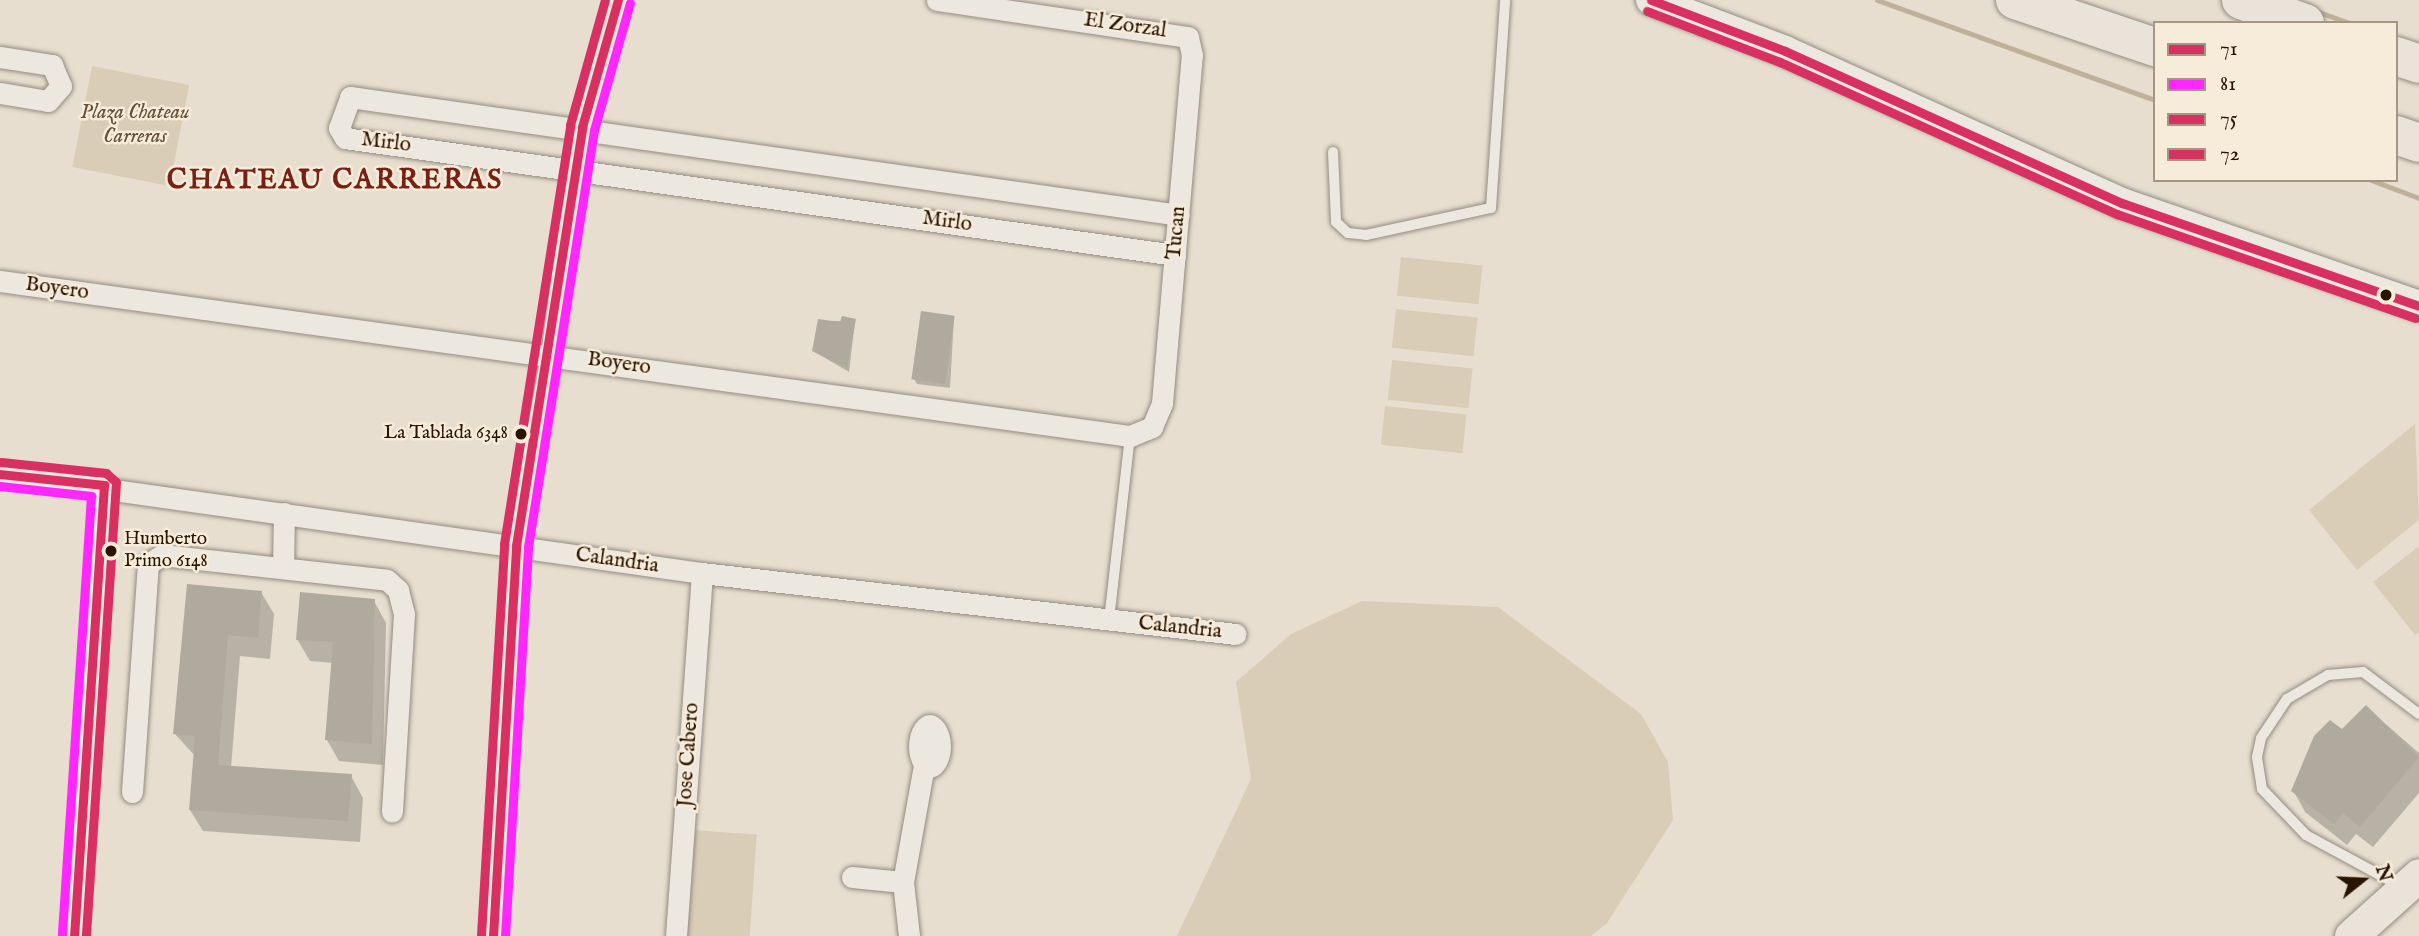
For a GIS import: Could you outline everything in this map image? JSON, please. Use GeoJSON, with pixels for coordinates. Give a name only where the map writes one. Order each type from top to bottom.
{"type":"FeatureCollection","features":[{"type":"Feature","properties":{"kind":"highway"},"geometry":{"type":"LineString","coordinates":[[2015,0],[2153,46]]}},
{"type":"Feature","properties":{"kind":"highway"},"geometry":{"type":"LineString","coordinates":[[2241,0],[2299,21]]}},
{"type":"Feature","properties":{"kind":"highway"},"geometry":{"type":"LineString","coordinates":[[2398,57],[2419,64]]}},
{"type":"Feature","properties":{"kind":"highway"},"geometry":{"type":"LineString","coordinates":[[2398,136],[2419,143]]}},
{"type":"Feature","properties":{"kind":"main road"},"geometry":{"type":"LineString","coordinates":[[1651,0],[1785,51],[2122,203],[2419,306]]}},
{"type":"Feature","properties":{"kind":"main road"},"geometry":{"type":"LineString","coordinates":[[2351,936],[2414,887]]}},
{"type":"Feature","properties":{"kind":"main road"},"geometry":{"type":"LineString","coordinates":[[2377,936],[2414,887]]}},
{"type":"Feature","properties":{"kind":"street"},"geometry":{"type":"LineString","coordinates":[[493,936],[516,546],[551,355],[582,127],[618,0]]}},
{"type":"Feature","properties":{"kind":"street","name":"El Zorzal"},"geometry":{"type":"LineString","coordinates":[[937,0],[1188,37]]}},
{"type":"Feature","properties":{"kind":"street","name":"Tucan"},"geometry":{"type":"LineString","coordinates":[[1130,436],[1152,427],[1162,403],[1179,215],[1188,37]]}},
{"type":"Feature","properties":{"kind":"street"},"geometry":{"type":"LineString","coordinates":[[0,57],[52,65],[61,86],[48,101],[0,93]]}},
{"type":"Feature","properties":{"kind":"street","name":"Mirlo"},"geometry":{"type":"LineString","coordinates":[[1175,255],[576,167],[345,138],[340,128],[350,97],[582,127],[1179,215]]}},
{"type":"Feature","properties":{"kind":"street","name":"Boyero"},"geometry":{"type":"LineString","coordinates":[[0,281],[1130,436]]}},
{"type":"Feature","properties":{"kind":"street","name":"Calandria"},"geometry":{"type":"LineString","coordinates":[[0,474],[104,485],[702,573],[1236,634]]}},
{"type":"Feature","properties":{"kind":"street"},"geometry":{"type":"LineString","coordinates":[[74,936],[104,485]]}},
{"type":"Feature","properties":{"kind":"street"},"geometry":{"type":"LineString","coordinates":[[283,568],[284,513]]}},
{"type":"Feature","properties":{"kind":"street"},"geometry":{"type":"LineString","coordinates":[[132,792],[148,564],[162,555],[387,580],[398,590],[404,614],[393,813]]}},
{"type":"Feature","properties":{"kind":"street","name":"Jose Cabero"},"geometry":{"type":"LineString","coordinates":[[676,936],[702,573]]}},
{"type":"Feature","properties":{"kind":"street"},"geometry":{"type":"LineString","coordinates":[[909,936],[903,882],[928,743]]}},
{"type":"Feature","properties":{"kind":"street"},"geometry":{"type":"LineString","coordinates":[[852,877],[903,882]]}},
{"type":"Feature","properties":{"kind":"lane"},"geometry":{"type":"LineString","coordinates":[[1333,152],[1334,210],[1348,233],[1366,235],[1491,208],[1505,0]]}},
{"type":"Feature","properties":{"kind":"lane"},"geometry":{"type":"LineString","coordinates":[[1109,620],[1130,436]]}},
{"type":"Feature","properties":{"kind":"lane"},"geometry":{"type":"LineString","coordinates":[[2414,887],[2306,835],[2262,789],[2257,757],[2261,738],[2287,699],[2328,675],[2363,672],[2419,714]]}},
{"type":"Feature","properties":{"kind":"green space","name":"Plaza Chateau Carreras"},"geometry":{"type":"Polygon","coordinates":[[[92,66],[189,85],[170,186],[72,167],[92,66]]]}},
{"type":"Feature","properties":{"kind":"green space"},"geometry":{"type":"Polygon","coordinates":[[[1401,257],[1483,266],[1478,304],[1397,296],[1401,257]]]}},
{"type":"Feature","properties":{"kind":"green space"},"geometry":{"type":"Polygon","coordinates":[[[1396,309],[1478,318],[1473,356],[1392,348],[1396,309]]]}},
{"type":"Feature","properties":{"kind":"green space"},"geometry":{"type":"Polygon","coordinates":[[[1392,360],[1473,368],[1468,408],[1388,400],[1392,360]]]}},
{"type":"Feature","properties":{"kind":"green space"},"geometry":{"type":"Polygon","coordinates":[[[1385,406],[1467,415],[1462,453],[1381,445],[1385,406]]]}},
{"type":"Feature","properties":{"kind":"green space"},"geometry":{"type":"Polygon","coordinates":[[[2415,424],[2419,520],[2357,570],[2309,510],[2415,424]]]}},
{"type":"Feature","properties":{"kind":"green space"},"geometry":{"type":"Polygon","coordinates":[[[2419,546],[2419,632],[2415,635],[2373,582],[2419,546]]]}},
{"type":"Feature","properties":{"kind":"green space"},"geometry":{"type":"Polygon","coordinates":[[[1362,601],[1498,607],[1641,714],[1668,762],[1673,820],[1607,923],[1591,936],[1177,936],[1251,779],[1236,682],[1291,634],[1362,601]]]}},
{"type":"Feature","properties":{"kind":"green space"},"geometry":{"type":"Polygon","coordinates":[[[691,830],[757,835],[750,936],[684,936],[691,830]]]}},
{"type":"Feature","properties":{"kind":"building"},"geometry":{"type":"Polygon","coordinates":[[[921,311],[955,316],[945,384],[911,379],[921,311]]]}},
{"type":"Feature","properties":{"kind":"building"},"geometry":{"type":"Polygon","coordinates":[[[842,316],[856,319],[847,368],[812,351],[818,319],[840,322],[842,316]]]}},
{"type":"Feature","properties":{"kind":"building"},"geometry":{"type":"Polygon","coordinates":[[[187,584],[262,591],[258,638],[228,635],[218,765],[352,774],[348,821],[189,810],[195,736],[173,734],[187,584]]]}},
{"type":"Feature","properties":{"kind":"building"},"geometry":{"type":"Polygon","coordinates":[[[300,592],[375,599],[372,744],[325,740],[333,642],[296,640],[300,592]]]}},
{"type":"Feature","properties":{"kind":"building"},"geometry":{"type":"Polygon","coordinates":[[[2366,705],[2419,757],[2360,827],[2343,813],[2334,824],[2291,791],[2314,736],[2330,720],[2342,729],[2366,705]]]}},
{"type":"Feature","properties":{"kind":"waterway"},"geometry":{"type":"LineString","coordinates":[[1877,0],[2153,99]]}},
{"type":"Feature","properties":{"kind":"waterway"},"geometry":{"type":"LineString","coordinates":[[2316,11],[2344,21]]}},
{"type":"Feature","properties":{"kind":"waterway"},"geometry":{"type":"LineString","coordinates":[[2376,182],[2419,198]]}},
{"type":"Feature","properties":{"kind":"transit line","name":"75"},"geometry":{"type":"LineString","coordinates":[[481,935],[504,544],[570,125],[605,0]]}},
{"type":"Feature","properties":{"kind":"transit line","name":"71"},"geometry":{"type":"LineString","coordinates":[[493,936],[516,546],[582,127],[618,0]]}},
{"type":"Feature","properties":{"kind":"transit line","name":"71"},"geometry":{"type":"LineString","coordinates":[[1651,0],[1785,51],[2122,203],[2419,306]]}},
{"type":"Feature","properties":{"kind":"transit line","name":"81"},"geometry":{"type":"LineString","coordinates":[[505,936],[528,547],[594,130],[630,3]]}},
{"type":"Feature","properties":{"kind":"transit line","name":"72"},"geometry":{"type":"LineString","coordinates":[[1647,11],[1780,62],[2117,214],[2415,318]]}},
{"type":"Feature","properties":{"kind":"transit line","name":"75"},"geometry":{"type":"LineString","coordinates":[[1,462],[106,473],[116,482],[86,936]]}},
{"type":"Feature","properties":{"kind":"transit line","name":"71"},"geometry":{"type":"LineString","coordinates":[[0,474],[104,485],[74,936]]}},
{"type":"Feature","properties":{"kind":"transit line","name":"81"},"geometry":{"type":"LineString","coordinates":[[0,486],[91,496],[62,935]]}},
{"type":"Feature","properties":{"kind":"place","name":"La Tablada 6348"},"geometry":{"type":"Point","coordinates":[521,434]}},
{"type":"Feature","properties":{"kind":"place","name":"Humberto Primo 6148"},"geometry":{"type":"Point","coordinates":[111,551]}},
{"type":"Feature","properties":{"kind":"district","name":"CHATEAU CARRERAS"},"geometry":{"type":"Point","coordinates":[335,181]}}]}
